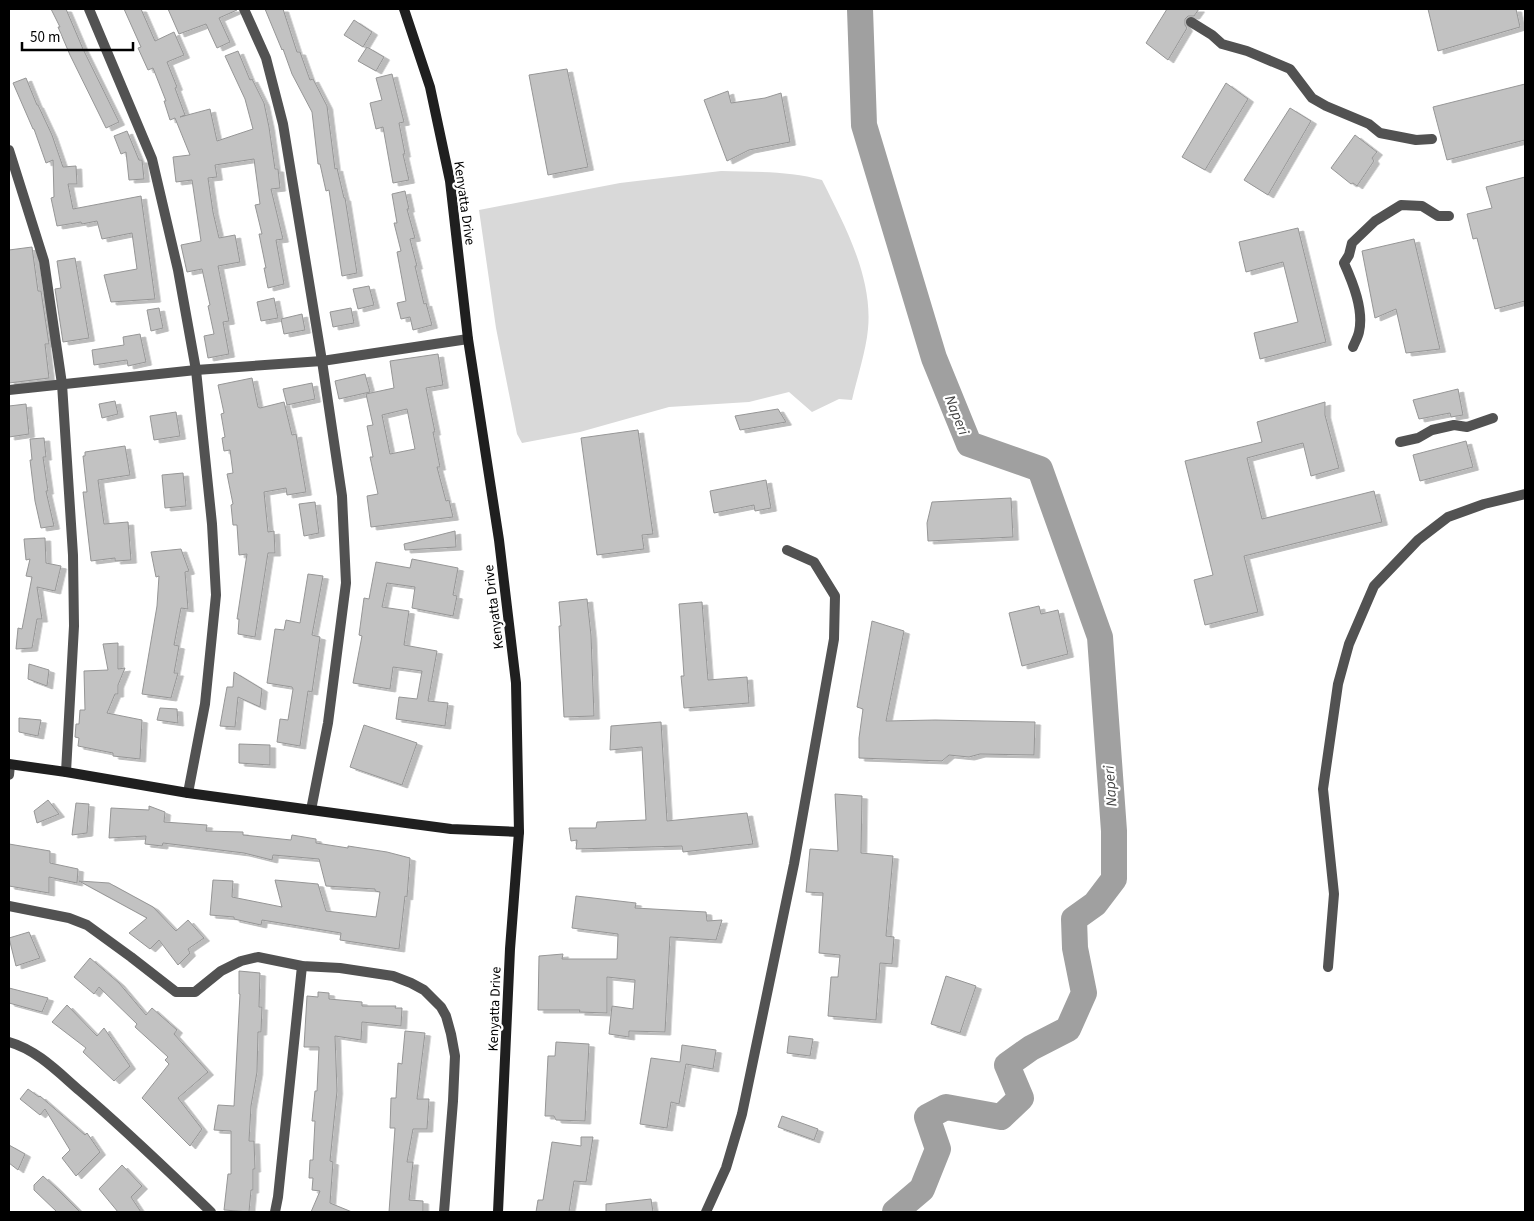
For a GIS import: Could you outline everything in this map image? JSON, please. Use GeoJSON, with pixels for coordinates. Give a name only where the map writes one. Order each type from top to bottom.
{"type":"FeatureCollection","features":[{"type":"Feature","properties":{"kind":"main road","name":"Kenyatta Drive"},"geometry":{"type":"LineString","coordinates":[[404,9],[430,87],[450,181],[468,339],[498,531],[516,683],[519,832],[510,949],[498,1212]]}},
{"type":"Feature","properties":{"kind":"main road"},"geometry":{"type":"LineString","coordinates":[[9,768],[66,772],[188,793],[451,829],[519,832]]}},
{"type":"Feature","properties":{"kind":"street"},"geometry":{"type":"LineString","coordinates":[[89,9],[152,159],[178,270],[196,370],[212,524],[216,595],[204,704],[188,793]]}},
{"type":"Feature","properties":{"kind":"street"},"geometry":{"type":"LineString","coordinates":[[244,9],[266,58],[283,124],[342,496],[346,583],[328,723],[310,810]]}},
{"type":"Feature","properties":{"kind":"street"},"geometry":{"type":"LineString","coordinates":[[1191,22],[1222,44],[1247,51],[1290,69],[1312,98],[1369,124],[1380,133],[1416,140],[1432,139]]}},
{"type":"Feature","properties":{"kind":"street"},"geometry":{"type":"LineString","coordinates":[[9,150],[44,261],[62,384],[73,556],[74,626],[66,772]]}},
{"type":"Feature","properties":{"kind":"street"},"geometry":{"type":"LineString","coordinates":[[1353,347],[1359,332],[1360,314],[1350,276],[1344,263],[1349,256],[1352,243],[1375,221],[1401,204],[1422,206],[1438,216],[1449,216]]}},
{"type":"Feature","properties":{"kind":"street"},"geometry":{"type":"LineString","coordinates":[[9,390],[196,370],[322,361],[468,339]]}},
{"type":"Feature","properties":{"kind":"street"},"geometry":{"type":"LineString","coordinates":[[1400,442],[1418,438],[1432,430],[1454,426],[1467,427],[1493,418]]}},
{"type":"Feature","properties":{"kind":"street"},"geometry":{"type":"LineString","coordinates":[[1328,967],[1334,894],[1323,789],[1338,684],[1349,644],[1374,586],[1418,540],[1448,516],[1484,504],[1525,494]]}},
{"type":"Feature","properties":{"kind":"street"},"geometry":{"type":"LineString","coordinates":[[706,1212],[726,1168],[742,1114],[794,864],[834,639],[835,596],[814,562],[787,550]]}},
{"type":"Feature","properties":{"kind":"street"},"geometry":{"type":"LineString","coordinates":[[9,906],[69,918],[87,925],[176,992],[195,992],[221,971],[241,961],[258,957],[302,966],[340,968],[393,976],[424,990],[441,1007],[446,1016],[454,1056],[453,1101],[444,1212]]}},
{"type":"Feature","properties":{"kind":"street"},"geometry":{"type":"LineString","coordinates":[[275,1212],[302,966]]}},
{"type":"Feature","properties":{"kind":"street"},"geometry":{"type":"LineString","coordinates":[[9,1042],[20,1045],[44,1060],[128,1131],[211,1212]]}},
{"type":"Feature","properties":{"kind":"shaded area"},"geometry":{"type":"Polygon","coordinates":[[[721,171],[785,173],[822,180],[848,233],[866,290],[868,309],[867,337],[852,400],[839,399],[812,412],[789,392],[749,402],[669,407],[580,432],[522,443],[517,434],[496,328],[479,210],[620,183],[721,171]]]}},
{"type":"Feature","properties":{"kind":"building"},"geometry":{"type":"Polygon","coordinates":[[[51,9],[66,9],[83,49],[119,122],[106,128],[70,55],[51,9]]]}},
{"type":"Feature","properties":{"kind":"building"},"geometry":{"type":"Polygon","coordinates":[[[124,9],[141,9],[155,41],[174,32],[184,55],[167,62],[185,115],[180,117],[210,109],[217,141],[253,129],[245,99],[225,56],[238,51],[250,80],[252,79],[264,103],[275,169],[278,169],[280,188],[271,189],[283,239],[276,240],[284,284],[268,288],[259,234],[262,234],[255,205],[260,204],[254,159],[215,165],[217,177],[208,178],[219,238],[235,235],[240,262],[218,266],[229,321],[223,322],[229,354],[208,358],[204,336],[214,334],[202,269],[187,272],[181,245],[201,241],[192,180],[176,182],[173,157],[190,155],[175,118],[170,120],[164,101],[166,101],[153,68],[148,70],[138,48],[141,47],[124,9]]]}},
{"type":"Feature","properties":{"kind":"building"},"geometry":{"type":"Polygon","coordinates":[[[168,9],[237,9],[219,18],[230,42],[217,48],[206,24],[179,34],[168,9]]]}},
{"type":"Feature","properties":{"kind":"building"},"geometry":{"type":"Polygon","coordinates":[[[265,9],[283,9],[297,52],[300,52],[310,80],[313,79],[327,106],[335,169],[337,168],[345,198],[357,273],[342,276],[329,190],[326,191],[320,164],[318,164],[312,112],[292,74],[265,9]]]}},
{"type":"Feature","properties":{"kind":"building"},"geometry":{"type":"Polygon","coordinates":[[[1167,9],[1199,9],[1194,16],[1188,16],[1185,19],[1187,28],[1168,60],[1146,43],[1167,9]]]}},
{"type":"Feature","properties":{"kind":"building"},"geometry":{"type":"Polygon","coordinates":[[[1428,9],[1516,9],[1520,27],[1438,51],[1428,9]]]}},
{"type":"Feature","properties":{"kind":"building"},"geometry":{"type":"Polygon","coordinates":[[[354,20],[372,32],[363,47],[344,35],[354,20]]]}},
{"type":"Feature","properties":{"kind":"building"},"geometry":{"type":"Polygon","coordinates":[[[367,47],[384,57],[376,71],[358,61],[367,47]]]}},
{"type":"Feature","properties":{"kind":"building"},"geometry":{"type":"Polygon","coordinates":[[[567,69],[588,167],[548,175],[529,75],[567,69]]]}},
{"type":"Feature","properties":{"kind":"building"},"geometry":{"type":"Polygon","coordinates":[[[392,74],[404,122],[399,123],[409,180],[393,183],[383,127],[376,129],[370,103],[382,100],[376,78],[392,74]]]}},
{"type":"Feature","properties":{"kind":"building"},"geometry":{"type":"Polygon","coordinates":[[[26,78],[52,135],[63,167],[76,166],[77,184],[68,184],[73,209],[141,196],[155,299],[111,302],[104,275],[137,269],[132,233],[102,239],[97,221],[57,226],[51,198],[54,197],[53,160],[46,163],[34,129],[13,83],[26,78]]]}},
{"type":"Feature","properties":{"kind":"building"},"geometry":{"type":"Polygon","coordinates":[[[1226,83],[1248,99],[1205,170],[1182,157],[1226,83]]]}},
{"type":"Feature","properties":{"kind":"building"},"geometry":{"type":"Polygon","coordinates":[[[1525,84],[1525,140],[1447,160],[1433,107],[1525,84]]]}},
{"type":"Feature","properties":{"kind":"building"},"geometry":{"type":"Polygon","coordinates":[[[728,91],[731,103],[765,98],[781,93],[790,142],[749,150],[727,161],[704,100],[728,91]]]}},
{"type":"Feature","properties":{"kind":"building"},"geometry":{"type":"Polygon","coordinates":[[[1290,108],[1311,121],[1268,195],[1244,180],[1290,108]]]}},
{"type":"Feature","properties":{"kind":"building"},"geometry":{"type":"Polygon","coordinates":[[[127,131],[139,160],[142,160],[144,179],[129,180],[126,152],[121,154],[114,136],[127,131]]]}},
{"type":"Feature","properties":{"kind":"building"},"geometry":{"type":"Polygon","coordinates":[[[1355,135],[1377,152],[1372,158],[1374,161],[1357,186],[1353,183],[1351,184],[1331,168],[1355,135]]]}},
{"type":"Feature","properties":{"kind":"building"},"geometry":{"type":"Polygon","coordinates":[[[1525,177],[1525,301],[1495,309],[1477,238],[1473,239],[1467,214],[1492,208],[1486,187],[1525,177]]]}},
{"type":"Feature","properties":{"kind":"building"},"geometry":{"type":"Polygon","coordinates":[[[405,191],[409,209],[407,209],[415,238],[410,239],[417,266],[415,266],[424,304],[426,303],[432,325],[413,330],[410,317],[401,319],[397,303],[406,301],[397,252],[401,251],[394,223],[397,223],[392,194],[405,191]]]}},
{"type":"Feature","properties":{"kind":"building"},"geometry":{"type":"Polygon","coordinates":[[[1298,228],[1326,342],[1260,359],[1254,333],[1298,322],[1283,262],[1246,272],[1239,242],[1298,228]]]}},
{"type":"Feature","properties":{"kind":"building"},"geometry":{"type":"Polygon","coordinates":[[[1414,239],[1440,349],[1406,353],[1396,309],[1375,318],[1362,251],[1414,239]]]}},
{"type":"Feature","properties":{"kind":"building"},"geometry":{"type":"Polygon","coordinates":[[[32,247],[38,291],[41,291],[49,344],[45,344],[49,378],[9,383],[9,250],[32,247]]]}},
{"type":"Feature","properties":{"kind":"building"},"geometry":{"type":"Polygon","coordinates":[[[75,258],[89,338],[63,342],[55,289],[61,288],[57,261],[75,258]]]}},
{"type":"Feature","properties":{"kind":"building"},"geometry":{"type":"Polygon","coordinates":[[[369,286],[374,305],[358,309],[353,289],[369,286]]]}},
{"type":"Feature","properties":{"kind":"building"},"geometry":{"type":"Polygon","coordinates":[[[274,298],[278,318],[261,321],[257,302],[274,298]]]}},
{"type":"Feature","properties":{"kind":"building"},"geometry":{"type":"Polygon","coordinates":[[[159,308],[163,328],[151,331],[147,310],[159,308]]]}},
{"type":"Feature","properties":{"kind":"building"},"geometry":{"type":"Polygon","coordinates":[[[351,308],[354,323],[333,327],[330,312],[351,308]]]}},
{"type":"Feature","properties":{"kind":"building"},"geometry":{"type":"Polygon","coordinates":[[[302,314],[305,330],[284,334],[281,319],[302,314]]]}},
{"type":"Feature","properties":{"kind":"building"},"geometry":{"type":"Polygon","coordinates":[[[140,334],[146,362],[128,366],[127,360],[94,365],[92,350],[124,345],[123,337],[140,334]]]}},
{"type":"Feature","properties":{"kind":"building"},"geometry":{"type":"Polygon","coordinates":[[[438,354],[443,385],[426,388],[440,467],[437,467],[446,501],[449,500],[453,517],[371,527],[367,496],[378,494],[370,457],[373,457],[367,426],[373,425],[366,394],[394,388],[390,361],[438,354]],[[407,409],[382,415],[390,454],[415,449],[407,409]]]}},
{"type":"Feature","properties":{"kind":"building"},"geometry":{"type":"Polygon","coordinates":[[[365,374],[370,392],[339,399],[335,381],[365,374]]]}},
{"type":"Feature","properties":{"kind":"building"},"geometry":{"type":"Polygon","coordinates":[[[252,378],[258,407],[284,402],[292,435],[296,434],[306,492],[287,495],[286,488],[264,492],[268,532],[274,531],[275,553],[268,553],[255,637],[238,634],[239,619],[237,619],[247,554],[239,555],[237,525],[233,525],[231,505],[233,504],[227,474],[233,473],[230,450],[224,451],[222,438],[225,437],[221,414],[224,413],[218,385],[252,378]]]}},
{"type":"Feature","properties":{"kind":"building"},"geometry":{"type":"Polygon","coordinates":[[[312,383],[315,399],[287,405],[283,389],[312,383]]]}},
{"type":"Feature","properties":{"kind":"building"},"geometry":{"type":"Polygon","coordinates":[[[1458,389],[1463,415],[1451,417],[1450,413],[1419,419],[1413,400],[1458,389]]]}},
{"type":"Feature","properties":{"kind":"building"},"geometry":{"type":"Polygon","coordinates":[[[115,401],[118,414],[102,418],[99,404],[115,401]]]}},
{"type":"Feature","properties":{"kind":"building"},"geometry":{"type":"Polygon","coordinates":[[[1325,402],[1325,415],[1339,468],[1311,476],[1303,443],[1247,458],[1262,519],[1374,491],[1382,522],[1244,556],[1258,612],[1205,625],[1194,580],[1213,575],[1185,461],[1262,442],[1257,422],[1325,402]]]}},
{"type":"Feature","properties":{"kind":"building"},"geometry":{"type":"Polygon","coordinates":[[[26,404],[29,434],[9,437],[9,406],[26,404]]]}},
{"type":"Feature","properties":{"kind":"building"},"geometry":{"type":"Polygon","coordinates":[[[778,409],[786,422],[740,430],[735,416],[778,409]]]}},
{"type":"Feature","properties":{"kind":"building"},"geometry":{"type":"Polygon","coordinates":[[[176,412],[180,436],[154,440],[150,416],[176,412]]]}},
{"type":"Feature","properties":{"kind":"building"},"geometry":{"type":"Polygon","coordinates":[[[638,430],[653,534],[642,535],[644,549],[597,555],[581,438],[638,430]]]}},
{"type":"Feature","properties":{"kind":"building"},"geometry":{"type":"Polygon","coordinates":[[[44,438],[46,457],[43,457],[48,491],[46,491],[54,526],[41,528],[35,501],[30,460],[32,460],[30,439],[44,438]]]}},
{"type":"Feature","properties":{"kind":"building"},"geometry":{"type":"Polygon","coordinates":[[[1466,441],[1473,467],[1420,481],[1413,455],[1466,441]]]}},
{"type":"Feature","properties":{"kind":"building"},"geometry":{"type":"Polygon","coordinates":[[[125,446],[130,475],[98,480],[104,524],[128,522],[131,560],[115,561],[115,558],[91,561],[83,492],[87,492],[83,456],[85,456],[85,452],[125,446]]]}},
{"type":"Feature","properties":{"kind":"building"},"geometry":{"type":"Polygon","coordinates":[[[183,473],[186,506],[165,508],[162,475],[183,473]]]}},
{"type":"Feature","properties":{"kind":"building"},"geometry":{"type":"Polygon","coordinates":[[[766,480],[771,508],[755,511],[754,505],[714,513],[710,491],[766,480]]]}},
{"type":"Feature","properties":{"kind":"building"},"geometry":{"type":"Polygon","coordinates":[[[1011,498],[1013,537],[928,541],[927,523],[932,502],[1011,498]]]}},
{"type":"Feature","properties":{"kind":"building"},"geometry":{"type":"Polygon","coordinates":[[[315,502],[319,533],[304,536],[299,504],[315,502]]]}},
{"type":"Feature","properties":{"kind":"building"},"geometry":{"type":"Polygon","coordinates":[[[455,531],[456,547],[405,550],[404,544],[455,531]]]}},
{"type":"Feature","properties":{"kind":"building"},"geometry":{"type":"Polygon","coordinates":[[[45,538],[46,563],[61,566],[55,591],[37,587],[42,619],[37,619],[32,648],[16,649],[18,628],[22,629],[32,577],[26,576],[30,559],[26,560],[24,539],[45,538]]]}},
{"type":"Feature","properties":{"kind":"building"},"geometry":{"type":"Polygon","coordinates":[[[181,549],[189,571],[185,572],[188,609],[181,608],[174,645],[179,646],[174,673],[178,673],[171,698],[142,694],[157,606],[159,576],[156,577],[151,552],[181,549]]]}},
{"type":"Feature","properties":{"kind":"building"},"geometry":{"type":"Polygon","coordinates":[[[412,559],[458,568],[453,595],[457,596],[453,616],[412,608],[415,587],[387,583],[382,607],[409,611],[404,645],[437,651],[428,701],[448,703],[445,726],[396,719],[399,697],[417,699],[422,671],[393,667],[390,689],[353,683],[362,636],[359,635],[364,598],[369,599],[376,562],[410,568],[412,559]]]}},
{"type":"Feature","properties":{"kind":"building"},"geometry":{"type":"Polygon","coordinates":[[[308,574],[323,576],[312,635],[320,637],[312,692],[308,691],[300,746],[277,742],[280,719],[288,720],[292,687],[267,683],[275,629],[284,630],[286,620],[300,623],[308,574]]]}},
{"type":"Feature","properties":{"kind":"building"},"geometry":{"type":"Polygon","coordinates":[[[587,599],[591,635],[594,716],[564,717],[559,602],[587,599]]]}},
{"type":"Feature","properties":{"kind":"building"},"geometry":{"type":"Polygon","coordinates":[[[702,602],[708,680],[747,677],[749,703],[684,708],[681,676],[684,676],[679,604],[702,602]]]}},
{"type":"Feature","properties":{"kind":"building"},"geometry":{"type":"Polygon","coordinates":[[[1039,606],[1041,614],[1058,610],[1068,654],[1022,666],[1009,613],[1039,606]]]}},
{"type":"Feature","properties":{"kind":"building"},"geometry":{"type":"Polygon","coordinates":[[[872,621],[904,631],[886,721],[1035,722],[1034,755],[980,754],[969,757],[949,755],[942,761],[859,758],[859,738],[863,709],[857,707],[872,621]]]}},
{"type":"Feature","properties":{"kind":"building"},"geometry":{"type":"Polygon","coordinates":[[[118,643],[118,669],[125,668],[118,685],[118,694],[115,694],[107,713],[142,720],[140,759],[113,756],[113,753],[78,746],[79,738],[75,737],[76,724],[79,724],[80,710],[85,710],[84,671],[108,670],[103,644],[118,643]]]}},
{"type":"Feature","properties":{"kind":"building"},"geometry":{"type":"Polygon","coordinates":[[[29,664],[49,670],[47,686],[28,679],[29,664]]]}},
{"type":"Feature","properties":{"kind":"building"},"geometry":{"type":"Polygon","coordinates":[[[234,672],[262,689],[260,707],[238,697],[235,727],[220,726],[227,687],[233,687],[234,672]]]}},
{"type":"Feature","properties":{"kind":"building"},"geometry":{"type":"Polygon","coordinates":[[[160,708],[177,709],[178,723],[157,720],[160,708]]]}},
{"type":"Feature","properties":{"kind":"building"},"geometry":{"type":"Polygon","coordinates":[[[19,718],[41,720],[38,736],[19,732],[19,718]]]}},
{"type":"Feature","properties":{"kind":"building"},"geometry":{"type":"Polygon","coordinates":[[[661,722],[667,821],[747,813],[753,844],[683,852],[682,846],[576,849],[577,840],[571,841],[569,828],[596,828],[597,822],[646,820],[642,747],[610,750],[611,726],[661,722]]]}},
{"type":"Feature","properties":{"kind":"building"},"geometry":{"type":"Polygon","coordinates":[[[364,725],[417,743],[402,785],[350,767],[364,725]]]}},
{"type":"Feature","properties":{"kind":"building"},"geometry":{"type":"Polygon","coordinates":[[[239,744],[270,745],[270,765],[239,763],[239,744]]]}},
{"type":"Feature","properties":{"kind":"building"},"geometry":{"type":"Polygon","coordinates":[[[835,794],[862,796],[861,853],[893,856],[886,936],[894,937],[892,964],[880,963],[876,1020],[828,1016],[831,977],[838,977],[840,955],[819,953],[823,893],[806,892],[810,849],[838,851],[835,794]]]}},
{"type":"Feature","properties":{"kind":"building"},"geometry":{"type":"Polygon","coordinates":[[[48,800],[59,814],[37,823],[34,811],[48,800]]]}},
{"type":"Feature","properties":{"kind":"building"},"geometry":{"type":"Polygon","coordinates":[[[76,803],[89,804],[87,833],[72,835],[76,803]]]}},
{"type":"Feature","properties":{"kind":"building"},"geometry":{"type":"Polygon","coordinates":[[[149,806],[165,812],[164,822],[207,825],[206,831],[243,832],[243,835],[291,840],[292,835],[316,839],[316,843],[387,852],[410,858],[407,897],[405,896],[399,949],[340,940],[341,933],[262,920],[261,925],[234,919],[234,917],[210,915],[213,880],[233,881],[232,897],[282,907],[275,880],[318,884],[326,911],[376,917],[380,892],[375,891],[375,889],[326,886],[319,859],[273,855],[272,860],[244,853],[163,843],[162,846],[145,844],[146,836],[109,838],[111,808],[149,810],[149,806]]]}},
{"type":"Feature","properties":{"kind":"building"},"geometry":{"type":"Polygon","coordinates":[[[9,844],[50,851],[50,863],[78,869],[77,883],[49,877],[49,893],[9,886],[9,844]]]}},
{"type":"Feature","properties":{"kind":"building"},"geometry":{"type":"Polygon","coordinates":[[[79,881],[109,883],[153,907],[176,931],[188,920],[204,938],[188,949],[190,953],[178,965],[159,940],[150,949],[129,933],[147,918],[79,881]]]}},
{"type":"Feature","properties":{"kind":"building"},"geometry":{"type":"Polygon","coordinates":[[[576,896],[636,903],[635,908],[706,912],[707,921],[722,920],[716,940],[670,937],[665,1032],[629,1031],[629,1037],[609,1034],[612,1006],[633,1009],[635,980],[607,977],[607,1013],[579,1012],[580,1010],[538,1010],[539,956],[563,954],[562,959],[617,959],[618,934],[572,928],[576,896]]]}},
{"type":"Feature","properties":{"kind":"building"},"geometry":{"type":"Polygon","coordinates":[[[29,932],[40,958],[16,966],[9,938],[29,932]]]}},
{"type":"Feature","properties":{"kind":"building"},"geometry":{"type":"Polygon","coordinates":[[[90,958],[119,983],[146,1015],[152,1008],[177,1030],[174,1034],[208,1072],[178,1098],[202,1129],[190,1146],[142,1098],[169,1064],[165,1060],[168,1057],[135,1027],[137,1024],[99,987],[94,994],[74,977],[90,958]]]}},
{"type":"Feature","properties":{"kind":"building"},"geometry":{"type":"Polygon","coordinates":[[[239,971],[260,973],[259,1007],[262,1007],[261,1032],[258,1032],[257,1072],[251,1106],[249,1141],[254,1141],[255,1169],[253,1169],[253,1190],[251,1190],[249,1212],[224,1210],[228,1174],[231,1174],[231,1131],[214,1130],[218,1105],[234,1106],[240,994],[239,971]]]}},
{"type":"Feature","properties":{"kind":"building"},"geometry":{"type":"Polygon","coordinates":[[[946,976],[976,986],[960,1033],[931,1024],[946,976]]]}},
{"type":"Feature","properties":{"kind":"building"},"geometry":{"type":"Polygon","coordinates":[[[9,988],[48,998],[42,1012],[9,1003],[9,988]]]}},
{"type":"Feature","properties":{"kind":"building"},"geometry":{"type":"Polygon","coordinates":[[[318,992],[329,993],[329,999],[362,1002],[362,1006],[396,1006],[395,1008],[402,1008],[401,1026],[362,1022],[361,1040],[335,1036],[337,1091],[330,1161],[333,1162],[330,1203],[352,1212],[311,1212],[320,1191],[312,1190],[313,1178],[309,1178],[310,1160],[313,1160],[315,1121],[312,1121],[315,1091],[317,1091],[319,1047],[304,1047],[307,996],[318,997],[318,992]]]}},
{"type":"Feature","properties":{"kind":"building"},"geometry":{"type":"Polygon","coordinates":[[[67,1005],[97,1036],[104,1028],[130,1066],[114,1081],[83,1052],[86,1048],[52,1022],[67,1005]]]}},
{"type":"Feature","properties":{"kind":"building"},"geometry":{"type":"Polygon","coordinates":[[[405,1031],[425,1033],[417,1099],[429,1099],[427,1129],[413,1129],[407,1162],[413,1162],[409,1200],[423,1201],[423,1212],[389,1212],[395,1128],[390,1128],[391,1098],[396,1098],[398,1063],[402,1064],[405,1031]]]}},
{"type":"Feature","properties":{"kind":"building"},"geometry":{"type":"Polygon","coordinates":[[[789,1036],[813,1039],[810,1056],[787,1053],[789,1036]]]}},
{"type":"Feature","properties":{"kind":"building"},"geometry":{"type":"Polygon","coordinates":[[[556,1042],[589,1044],[585,1121],[556,1120],[554,1116],[545,1116],[548,1056],[555,1056],[556,1042]]]}},
{"type":"Feature","properties":{"kind":"building"},"geometry":{"type":"Polygon","coordinates":[[[682,1045],[716,1050],[713,1069],[686,1064],[679,1104],[671,1102],[667,1128],[640,1124],[651,1058],[680,1062],[682,1045]]]}},
{"type":"Feature","properties":{"kind":"building"},"geometry":{"type":"Polygon","coordinates":[[[28,1089],[40,1096],[85,1135],[87,1133],[100,1152],[76,1176],[62,1158],[70,1150],[45,1109],[40,1115],[20,1099],[28,1089]]]}},
{"type":"Feature","properties":{"kind":"building"},"geometry":{"type":"Polygon","coordinates":[[[782,1116],[818,1129],[814,1140],[778,1127],[782,1116]]]}},
{"type":"Feature","properties":{"kind":"building"},"geometry":{"type":"Polygon","coordinates":[[[581,1137],[593,1137],[586,1182],[574,1181],[569,1212],[536,1212],[538,1200],[543,1200],[552,1142],[581,1146],[581,1137]]]}},
{"type":"Feature","properties":{"kind":"building"},"geometry":{"type":"Polygon","coordinates":[[[9,1145],[25,1154],[18,1170],[9,1163],[9,1145]]]}},
{"type":"Feature","properties":{"kind":"building"},"geometry":{"type":"Polygon","coordinates":[[[122,1165],[142,1186],[131,1197],[141,1212],[118,1212],[99,1189],[122,1165]]]}},
{"type":"Feature","properties":{"kind":"building"},"geometry":{"type":"Polygon","coordinates":[[[43,1176],[80,1212],[57,1212],[34,1190],[34,1185],[43,1176]]]}},
{"type":"Feature","properties":{"kind":"building"},"geometry":{"type":"Polygon","coordinates":[[[651,1199],[653,1212],[606,1212],[606,1204],[651,1199]]]}},
{"type":"Feature","properties":{"kind":"waterway","name":"Naperi"},"geometry":{"type":"LineString","coordinates":[[860,9],[864,125],[934,358],[969,444],[1040,469],[1100,637],[1114,831],[1114,879],[1095,904],[1074,919],[1075,948],[1084,993],[1068,1029],[1031,1048],[1007,1065],[1021,1098],[1001,1117],[946,1107],[927,1117],[938,1149],[922,1189],[895,1212]]}}]}
